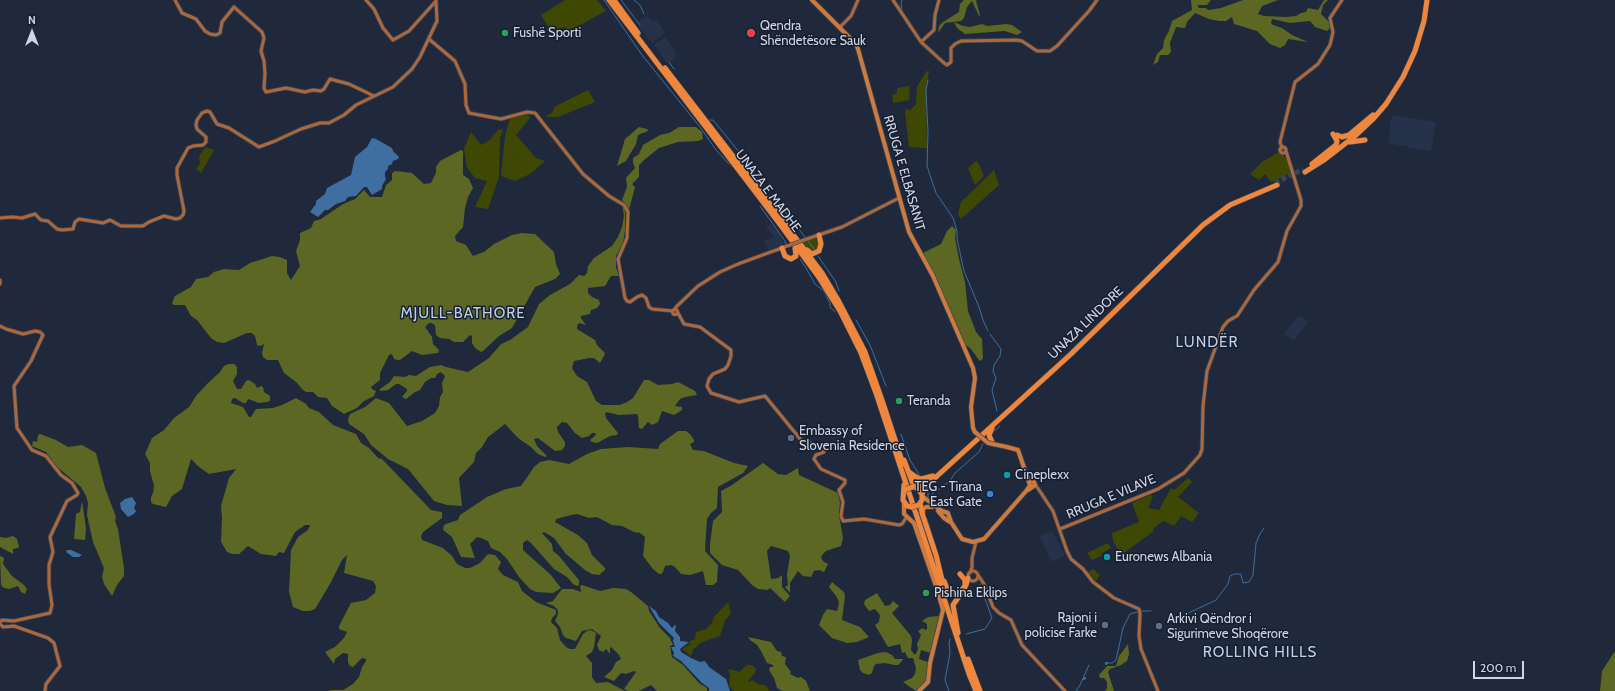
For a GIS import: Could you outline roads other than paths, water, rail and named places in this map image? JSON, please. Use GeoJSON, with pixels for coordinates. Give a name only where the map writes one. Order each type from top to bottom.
{"type":"FeatureCollection","features":[{"type":"Feature","properties":{"kind":"highway","name":"UNAZA E MADHE"},"geometry":{"type":"LineString","coordinates":[[610,0],[781,222]]}},
{"type":"Feature","properties":{"kind":"highway","name":"UNAZA E MADHE"},"geometry":{"type":"LineString","coordinates":[[614,0],[820,275],[861,353],[884,411]]}},
{"type":"Feature","properties":{"kind":"highway"},"geometry":{"type":"LineString","coordinates":[[1312,164],[1348,138],[1373,115],[1392,90],[1407,63],[1417,37],[1425,0]]}},
{"type":"Feature","properties":{"kind":"highway"},"geometry":{"type":"LineString","coordinates":[[1344,146],[1363,130],[1386,104],[1408,69],[1419,38],[1425,0]]}},
{"type":"Feature","properties":{"kind":"highway"},"geometry":{"type":"LineString","coordinates":[[1363,130],[1360,137],[1364,140],[1352,141],[1304,171],[1336,145],[1337,139],[1335,135],[1342,137],[1349,135],[1373,115]]}},
{"type":"Feature","properties":{"kind":"highway","name":"UNAZA LINDORE"},"geometry":{"type":"LineString","coordinates":[[915,488],[922,486],[1070,351],[1199,224],[1230,203],[1276,184],[1230,205],[1203,225],[1071,354],[926,487],[922,495]]}},
{"type":"Feature","properties":{"kind":"highway"},"geometry":{"type":"LineString","coordinates":[[781,222],[811,254],[816,254],[820,250],[820,235]]}},
{"type":"Feature","properties":{"kind":"highway"},"geometry":{"type":"LineString","coordinates":[[781,222],[781,229],[796,249],[796,256],[791,259],[788,258],[785,256],[781,248]]}},
{"type":"Feature","properties":{"kind":"highway"},"geometry":{"type":"LineString","coordinates":[[820,235],[822,243],[821,249],[814,259],[820,275]]}},
{"type":"Feature","properties":{"kind":"highway"},"geometry":{"type":"LineString","coordinates":[[781,248],[787,259],[792,260],[798,257],[803,259],[820,275]]}},
{"type":"Feature","properties":{"kind":"highway"},"geometry":{"type":"LineString","coordinates":[[991,440],[990,432],[1009,410]]}},
{"type":"Feature","properties":{"kind":"highway"},"geometry":{"type":"LineString","coordinates":[[884,411],[891,422],[913,484],[922,495],[920,504],[923,516],[949,592],[952,594],[957,594],[965,587],[968,582],[969,575]]}},
{"type":"Feature","properties":{"kind":"highway"},"geometry":{"type":"LineString","coordinates":[[884,411],[890,445],[905,490],[902,498],[904,503],[912,511],[927,557],[942,586]]}},
{"type":"Feature","properties":{"kind":"highway"},"geometry":{"type":"LineString","coordinates":[[884,411],[958,633],[980,691]]}},
{"type":"Feature","properties":{"kind":"highway"},"geometry":{"type":"LineString","coordinates":[[908,472],[918,478],[925,479],[933,476]]}},
{"type":"Feature","properties":{"kind":"highway"},"geometry":{"type":"LineString","coordinates":[[905,490],[915,488]]}},
{"type":"Feature","properties":{"kind":"highway"},"geometry":{"type":"LineString","coordinates":[[909,508],[920,504]]}},
{"type":"Feature","properties":{"kind":"highway"},"geometry":{"type":"LineString","coordinates":[[936,555],[942,586],[969,674],[976,691]]}},
{"type":"Feature","properties":{"kind":"highway"},"geometry":{"type":"LineString","coordinates":[[960,574],[965,580],[965,587]]}},
{"type":"Feature","properties":{"kind":"highway"},"geometry":{"type":"LineString","coordinates":[[958,633],[958,626],[953,609],[954,603],[969,584],[974,581]]}},
{"type":"Feature","properties":{"kind":"main road","name":"RRUGA E ELBASANIT"},"geometry":{"type":"LineString","coordinates":[[812,0],[856,44],[858,49],[909,232],[933,276],[972,365],[975,378],[971,407],[974,431]]}},
{"type":"Feature","properties":{"kind":"main road","name":"RRUGA E VILAVE"},"geometry":{"type":"LineString","coordinates":[[974,431],[988,443],[1018,450],[1027,477],[1032,485]]}},
{"type":"Feature","properties":{"kind":"main road"},"geometry":{"type":"LineString","coordinates":[[922,495],[946,516],[962,539],[969,542],[976,542],[989,535],[1032,485]]}},
{"type":"Feature","properties":{"kind":"main road"},"geometry":{"type":"LineString","coordinates":[[920,504],[927,503],[946,516]]}},
{"type":"Feature","properties":{"kind":"main road"},"geometry":{"type":"LineString","coordinates":[[923,516],[923,511],[925,508],[932,507]]}},
{"type":"Feature","properties":{"kind":"main road"},"geometry":{"type":"LineString","coordinates":[[909,508],[904,514],[906,518],[914,523],[943,610],[930,663],[928,682],[919,691]]}},
{"type":"Feature","properties":{"kind":"street"},"geometry":{"type":"LineString","coordinates":[[175,0],[182,13],[196,19],[205,31],[210,34],[216,35],[220,33],[222,22],[234,6],[262,32],[264,38],[261,51],[264,61],[264,88],[266,92],[286,88],[305,92],[321,90],[324,88],[328,80],[331,79],[349,84],[374,97]]}},
{"type":"Feature","properties":{"kind":"street"},"geometry":{"type":"LineString","coordinates":[[366,0],[374,9],[383,28],[393,40],[409,32],[436,0]]}},
{"type":"Feature","properties":{"kind":"street"},"geometry":{"type":"LineString","coordinates":[[0,218],[22,218],[35,214],[41,220],[48,221],[55,228],[62,230],[71,229],[75,222],[79,219],[103,223],[110,220],[118,225],[143,226],[164,216],[178,219],[183,215],[184,211],[177,168],[188,148],[203,145],[206,142],[206,137],[196,127],[196,122],[204,112],[210,112],[217,124],[229,128],[258,147],[301,129],[320,123],[329,123],[344,115],[356,105],[393,87],[414,66],[437,21],[436,0]]}},
{"type":"Feature","properties":{"kind":"street"},"geometry":{"type":"LineString","coordinates":[[840,27],[851,16],[858,0]]}},
{"type":"Feature","properties":{"kind":"street"},"geometry":{"type":"LineString","coordinates":[[893,0],[920,42],[947,65],[951,62],[951,48],[961,41],[1016,40],[1022,41],[1036,51],[1047,52],[1057,46],[1091,9],[1096,0]]}},
{"type":"Feature","properties":{"kind":"street"},"geometry":{"type":"LineString","coordinates":[[920,42],[934,30],[939,0]]}},
{"type":"Feature","properties":{"kind":"street","name":"RRUGA E VILAVE"},"geometry":{"type":"LineString","coordinates":[[1032,485],[1038,489],[1051,508],[1060,529],[1158,489],[1184,473],[1200,455],[1202,449],[1204,398],[1207,371],[1223,327],[1228,321],[1236,317],[1255,289],[1278,262],[1286,233],[1301,206],[1301,201],[1288,156],[1285,152],[1281,151],[1282,148],[1280,142],[1295,82],[1318,64],[1330,44],[1333,32],[1330,18],[1342,0]]}},
{"type":"Feature","properties":{"kind":"street"},"geometry":{"type":"LineString","coordinates":[[429,39],[455,61],[465,84],[466,105],[469,112],[475,115],[498,119],[508,118],[527,112],[534,113],[583,174],[609,196],[620,201],[626,207],[628,221],[627,240],[618,259],[625,298],[627,302],[630,302],[639,296],[642,296],[646,298],[649,307],[652,309],[677,311],[684,324],[702,328],[731,350],[731,356],[725,369],[713,374],[709,379],[708,386],[711,393],[739,402],[766,396],[801,440],[824,448],[824,452],[816,454],[814,459],[821,469],[845,480],[845,483],[839,490],[843,502],[841,516],[843,521],[864,519],[899,525],[902,524],[906,518]]}},
{"type":"Feature","properties":{"kind":"street"},"geometry":{"type":"LineString","coordinates":[[674,310],[698,286],[732,266],[842,227],[899,198]]}},
{"type":"Feature","properties":{"kind":"street"},"geometry":{"type":"LineString","coordinates":[[0,326],[20,334],[35,331],[43,335],[32,361],[14,386],[17,428],[32,450],[46,456],[61,475],[72,482],[78,493],[67,501],[50,536],[53,552],[49,565],[49,584],[52,605],[50,613],[14,621],[2,620],[0,623],[3,626],[14,626],[48,638],[54,643],[60,666],[46,684],[45,691]]}},
{"type":"Feature","properties":{"kind":"street"},"geometry":{"type":"LineString","coordinates":[[1060,529],[1067,551],[1071,558],[1083,569],[1093,582],[1118,600],[1139,609],[1140,649],[1158,691]]}},
{"type":"Feature","properties":{"kind":"street"},"geometry":{"type":"LineString","coordinates":[[976,542],[972,558],[973,563],[977,574],[984,583],[993,607],[999,613],[1011,620],[1022,645],[1065,691]]}},
{"type":"Feature","properties":{"kind":"street"},"geometry":{"type":"LineString","coordinates":[[969,575],[973,563]]}},
{"type":"Feature","properties":{"kind":"street"},"geometry":{"type":"LineString","coordinates":[[969,575],[972,572],[977,574]]}},
{"type":"Feature","properties":{"kind":"street"},"geometry":{"type":"LineString","coordinates":[[974,581],[977,579],[977,574]]}},
{"type":"Feature","properties":{"kind":"street"},"geometry":{"type":"LineString","coordinates":[[969,575],[974,581]]}},
{"type":"Feature","properties":{"kind":"street"},"geometry":{"type":"LineString","coordinates":[[974,581],[984,583]]}},
{"type":"Feature","properties":{"kind":"water"},"geometry":{"type":"Polygon","coordinates":[[[372,138],[392,148],[399,157],[388,166],[388,169],[385,172],[386,179],[382,189],[372,195],[367,187],[364,187],[356,196],[348,197],[345,201],[336,204],[328,210],[325,210],[318,217],[310,212],[316,204],[316,201],[325,194],[327,188],[351,175],[355,157],[367,147],[372,138]]]}},
{"type":"Feature","properties":{"kind":"water"},"geometry":{"type":"Polygon","coordinates":[[[132,497],[136,503],[134,508],[136,511],[128,517],[121,509],[120,503],[125,499],[132,497]]]}},
{"type":"Feature","properties":{"kind":"water"},"geometry":{"type":"Polygon","coordinates":[[[67,550],[71,550],[82,555],[79,557],[73,557],[66,552],[67,550]]]}},
{"type":"Feature","properties":{"kind":"water"},"geometry":{"type":"Polygon","coordinates":[[[649,606],[656,611],[659,617],[668,623],[672,628],[676,625],[675,631],[680,637],[680,641],[689,642],[680,649],[681,652],[700,662],[705,661],[709,667],[726,679],[730,691],[709,691],[709,688],[702,683],[681,661],[673,656],[674,653],[671,647],[675,647],[673,641],[674,638],[659,623],[649,606]]]}},
{"type":"Feature","properties":{"kind":"waterway"},"geometry":{"type":"LineString","coordinates":[[604,0],[642,55],[700,127],[716,150],[729,164]]}},
{"type":"Feature","properties":{"kind":"waterway"},"geometry":{"type":"LineString","coordinates":[[621,0],[640,25]]}},
{"type":"Feature","properties":{"kind":"waterway"},"geometry":{"type":"LineString","coordinates":[[634,0],[640,5],[644,14]]}},
{"type":"Feature","properties":{"kind":"waterway"},"geometry":{"type":"LineString","coordinates":[[902,0],[902,10]]}},
{"type":"Feature","properties":{"kind":"waterway"},"geometry":{"type":"LineString","coordinates":[[669,62],[674,69]]}},
{"type":"Feature","properties":{"kind":"waterway"},"geometry":{"type":"LineString","coordinates":[[928,80],[926,90],[928,132],[927,166],[936,193],[953,218],[957,231],[957,239],[964,271],[988,331]]}},
{"type":"Feature","properties":{"kind":"waterway"},"geometry":{"type":"LineString","coordinates":[[710,120],[713,120],[740,153]]}},
{"type":"Feature","properties":{"kind":"waterway"},"geometry":{"type":"LineString","coordinates":[[780,205],[805,237]]}},
{"type":"Feature","properties":{"kind":"waterway"},"geometry":{"type":"LineString","coordinates":[[760,206],[785,241],[786,245]]}},
{"type":"Feature","properties":{"kind":"waterway"},"geometry":{"type":"LineString","coordinates":[[808,241],[815,250]]}},
{"type":"Feature","properties":{"kind":"waterway"},"geometry":{"type":"LineString","coordinates":[[818,256],[836,282],[839,291]]}},
{"type":"Feature","properties":{"kind":"waterway"},"geometry":{"type":"LineString","coordinates":[[800,259],[815,284],[824,291],[830,303],[830,307],[835,312]]}},
{"type":"Feature","properties":{"kind":"waterway"},"geometry":{"type":"LineString","coordinates":[[856,320],[870,345],[886,386]]}},
{"type":"Feature","properties":{"kind":"waterway"},"geometry":{"type":"LineString","coordinates":[[990,334],[1001,349],[1000,356],[994,365],[993,371],[996,378],[992,390],[997,411]]}},
{"type":"Feature","properties":{"kind":"waterway"},"geometry":{"type":"LineString","coordinates":[[993,432],[1000,426]]}},
{"type":"Feature","properties":{"kind":"waterway"},"geometry":{"type":"LineString","coordinates":[[901,434],[910,460],[920,476]]}},
{"type":"Feature","properties":{"kind":"waterway"},"geometry":{"type":"LineString","coordinates":[[932,494],[950,481],[955,473],[979,452],[983,444]]}},
{"type":"Feature","properties":{"kind":"waterway"},"geometry":{"type":"LineString","coordinates":[[928,489],[928,498]]}},
{"type":"Feature","properties":{"kind":"waterway"},"geometry":{"type":"LineString","coordinates":[[927,519],[936,548]]}},
{"type":"Feature","properties":{"kind":"waterway"},"geometry":{"type":"LineString","coordinates":[[1174,616],[1180,617],[1216,600],[1228,584],[1230,576],[1234,574],[1241,574],[1243,583],[1249,582],[1253,575],[1256,543],[1264,528]]}},
{"type":"Feature","properties":{"kind":"waterway"},"geometry":{"type":"LineString","coordinates":[[966,634],[985,629],[992,618],[980,585]]}},
{"type":"Feature","properties":{"kind":"waterway"},"geometry":{"type":"LineString","coordinates":[[1105,663],[1112,663],[1116,660],[1123,628],[1130,614],[1141,611],[1151,611]]}},
{"type":"Feature","properties":{"kind":"waterway"},"geometry":{"type":"LineString","coordinates":[[949,691],[945,680],[950,653],[950,639]]}},
{"type":"Feature","properties":{"kind":"waterway"},"geometry":{"type":"LineString","coordinates":[[1076,691],[1089,665]]}},
{"type":"Feature","properties":{"kind":"tunnel"},"geometry":{"type":"LineString","coordinates":[[1275,183],[1303,169]]}},
{"type":"Feature","properties":{"kind":"place","name":"Fushë Sporti"},"geometry":{"type":"Point","coordinates":[505,33]}},
{"type":"Feature","properties":{"kind":"place","name":"Qendra Shëndetësore Sauk"},"geometry":{"type":"Point","coordinates":[751,33]}},
{"type":"Feature","properties":{"kind":"place","name":"Teranda"},"geometry":{"type":"Point","coordinates":[899,401]}},
{"type":"Feature","properties":{"kind":"place","name":"Embassy of Slovenia Residence"},"geometry":{"type":"Point","coordinates":[791,438]}},
{"type":"Feature","properties":{"kind":"place","name":"Cineplexx"},"geometry":{"type":"Point","coordinates":[1007,475]}},
{"type":"Feature","properties":{"kind":"place","name":"TEG - Tirana East Gate"},"geometry":{"type":"Point","coordinates":[990,494]}},
{"type":"Feature","properties":{"kind":"place","name":"Euronews Albania"},"geometry":{"type":"Point","coordinates":[1107,557]}},
{"type":"Feature","properties":{"kind":"place","name":"Pishina Eklips"},"geometry":{"type":"Point","coordinates":[926,593]}},
{"type":"Feature","properties":{"kind":"place","name":"Rajoni i policise Farke"},"geometry":{"type":"Point","coordinates":[1105,625]}},
{"type":"Feature","properties":{"kind":"place","name":"Arkivi Qëndror i Sigurimeve Shoqërore"},"geometry":{"type":"Point","coordinates":[1159,626]}},
{"type":"Feature","properties":{"kind":"district","name":"MJULL-BATHORE"},"geometry":{"type":"Point","coordinates":[463,314]}},
{"type":"Feature","properties":{"kind":"district","name":"LUNDËR"},"geometry":{"type":"Point","coordinates":[1207,343]}},
{"type":"Feature","properties":{"kind":"district","name":"ROLLING HILLS"},"geometry":{"type":"Point","coordinates":[1260,653]}}]}
